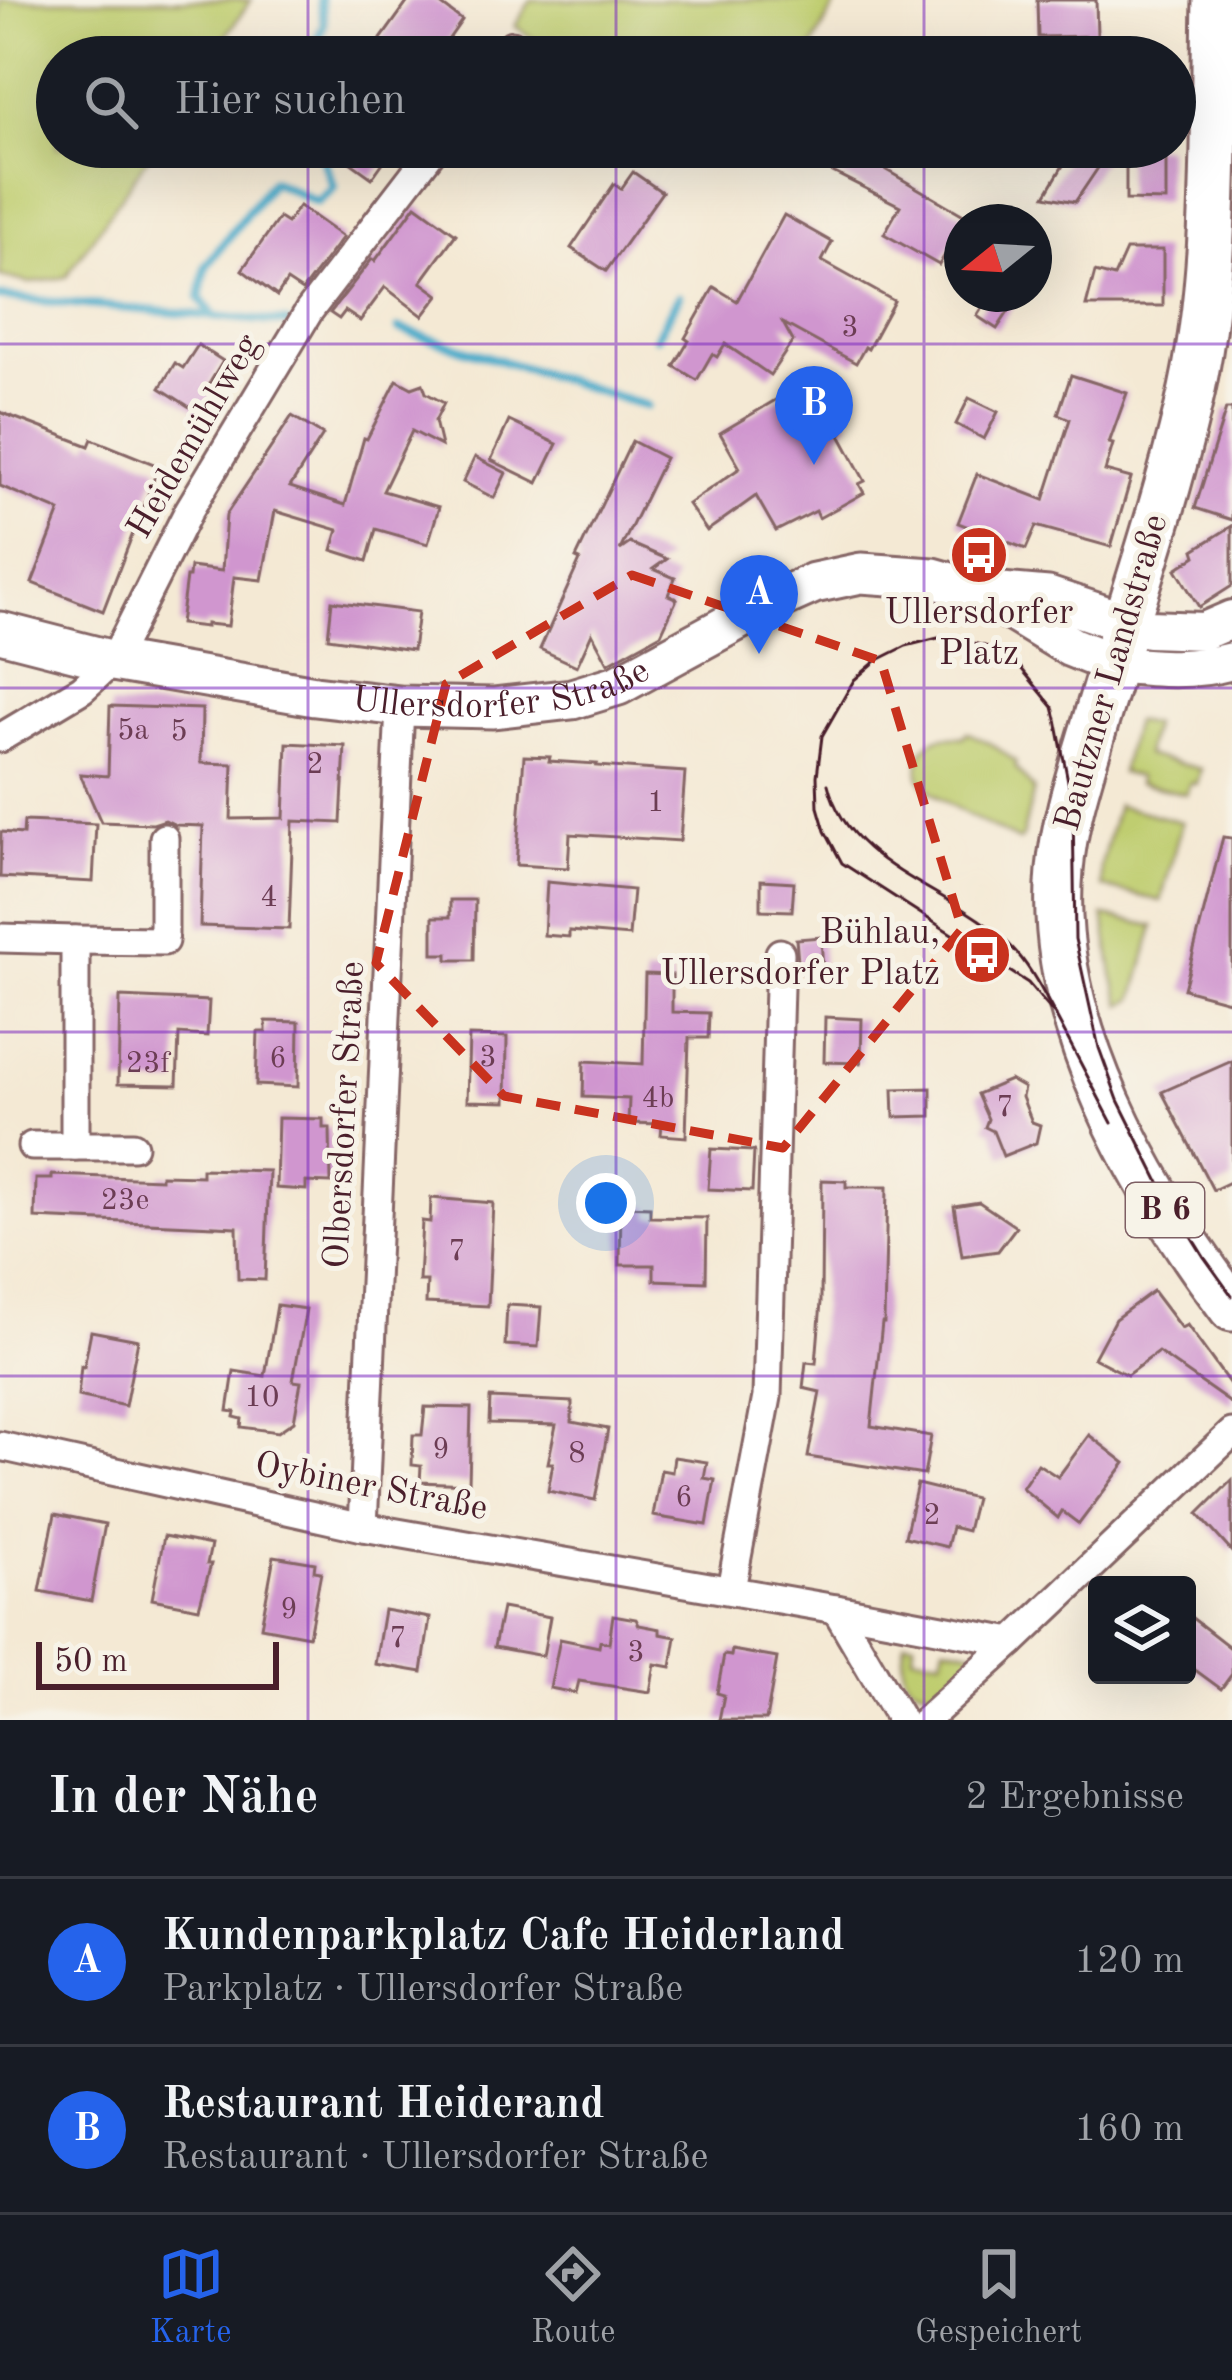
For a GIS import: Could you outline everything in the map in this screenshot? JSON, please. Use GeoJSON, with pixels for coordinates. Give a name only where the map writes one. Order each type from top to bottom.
{"type":"FeatureCollection","features":[{"type":"Feature","properties":{"kind":"main road","name":"Bautzner Landstraße"},"geometry":{"type":"LineString","coordinates":[[1216,0],[1209,246],[1189,404],[1062,850],[1059,890],[1068,981],[1087,1052],[1108,1105],[1166,1212],[1232,1309]]}},
{"type":"Feature","properties":{"kind":"main road","name":"Ullersdorfer Straße"},"geometry":{"type":"LineString","coordinates":[[0,632],[113,662],[316,696],[400,706],[493,708],[572,698],[618,685],[767,604],[829,578],[861,573],[933,578],[979,591],[1048,597],[1119,644]]}},
{"type":"Feature","properties":{"kind":"street","name":"Heidemühlweg"},"geometry":{"type":"LineString","coordinates":[[0,738],[82,689],[113,662],[189,510],[310,310],[419,168]]}},
{"type":"Feature","properties":{"kind":"street"},"geometry":{"type":"LineString","coordinates":[[1119,644],[1148,629],[1204,631],[1232,619]]}},
{"type":"Feature","properties":{"kind":"street"},"geometry":{"type":"LineString","coordinates":[[1119,644],[1174,670],[1232,661]]}},
{"type":"Feature","properties":{"kind":"street","name":"Olbersdorfer Straße"},"geometry":{"type":"LineString","coordinates":[[363,1527],[400,706]]}},
{"type":"Feature","properties":{"kind":"street"},"geometry":{"type":"LineString","coordinates":[[0,938],[164,940],[164,838]]}},
{"type":"Feature","properties":{"kind":"street"},"geometry":{"type":"LineString","coordinates":[[75,940],[75,1146]]}},
{"type":"Feature","properties":{"kind":"street"},"geometry":{"type":"LineString","coordinates":[[731,1588],[767,1397],[780,953]]}},
{"type":"Feature","properties":{"kind":"street"},"geometry":{"type":"LineString","coordinates":[[32,1146],[133,1146]]}},
{"type":"Feature","properties":{"kind":"street"},"geometry":{"type":"LineString","coordinates":[[926,1720],[1232,1433]]}},
{"type":"Feature","properties":{"kind":"street","name":"Oybiner Straße"},"geometry":{"type":"LineString","coordinates":[[0,1446],[363,1527],[731,1588],[1012,1642]]}},
{"type":"Feature","properties":{"kind":"street"},"geometry":{"type":"LineString","coordinates":[[836,1609],[901,1720]]}},
{"type":"Feature","properties":{"kind":"highlighted area"},"geometry":{"type":"Polygon","coordinates":[[[632,575],[881,661],[962,929],[783,1148],[504,1096],[376,963],[446,684],[632,575]]]}},
{"type":"Feature","properties":{"kind":"green space"},"geometry":{"type":"Polygon","coordinates":[[[0,0],[251,0],[226,36],[36,36],[36,168],[141,168],[66,277],[30,283],[0,276],[0,0]]]}},
{"type":"Feature","properties":{"kind":"green space"},"geometry":{"type":"Polygon","coordinates":[[[531,0],[838,0],[818,36],[529,36],[515,26],[531,0]]]}},
{"type":"Feature","properties":{"kind":"green space"},"geometry":{"type":"Polygon","coordinates":[[[1134,721],[1152,725],[1145,755],[1201,769],[1197,784],[1190,783],[1186,794],[1138,783],[1139,777],[1121,773],[1134,721]]]}},
{"type":"Feature","properties":{"kind":"green space"},"geometry":{"type":"Polygon","coordinates":[[[967,732],[1016,762],[1034,790],[1018,841],[951,805],[921,780],[920,759],[930,743],[963,737],[967,732]]]}},
{"type":"Feature","properties":{"kind":"green space"},"geometry":{"type":"Polygon","coordinates":[[[1117,805],[1182,822],[1161,901],[1102,887],[1101,866],[1117,805]]]}},
{"type":"Feature","properties":{"kind":"green space"},"geometry":{"type":"Polygon","coordinates":[[[1104,916],[1154,926],[1134,999],[1122,1005],[1113,975],[1104,916]]]}},
{"type":"Feature","properties":{"kind":"green space"},"geometry":{"type":"Polygon","coordinates":[[[905,1641],[914,1642],[913,1655],[942,1658],[945,1645],[974,1651],[974,1661],[939,1690],[918,1687],[904,1670],[905,1641]]]}},
{"type":"Feature","properties":{"kind":"building"},"geometry":{"type":"Polygon","coordinates":[[[409,0],[435,0],[462,20],[451,36],[383,36],[409,0]]]}},
{"type":"Feature","properties":{"kind":"building"},"geometry":{"type":"Polygon","coordinates":[[[1037,0],[1096,0],[1097,36],[1038,36],[1037,0]]]}},
{"type":"Feature","properties":{"kind":"building"},"geometry":{"type":"Polygon","coordinates":[[[358,168],[379,168],[372,178],[358,168]]]}},
{"type":"Feature","properties":{"kind":"building"},"geometry":{"type":"Polygon","coordinates":[[[825,168],[883,168],[945,204],[944,256],[939,265],[884,234],[900,206],[825,168]]]}},
{"type":"Feature","properties":{"kind":"building"},"geometry":{"type":"Polygon","coordinates":[[[1062,168],[1098,168],[1075,202],[1045,196],[1062,168]]]}},
{"type":"Feature","properties":{"kind":"building"},"geometry":{"type":"Polygon","coordinates":[[[1126,168],[1166,168],[1166,201],[1126,200],[1126,168]]]}},
{"type":"Feature","properties":{"kind":"building"},"geometry":{"type":"Polygon","coordinates":[[[633,172],[662,192],[606,271],[571,248],[614,184],[621,189],[633,172]]]}},
{"type":"Feature","properties":{"kind":"building"},"geometry":{"type":"Polygon","coordinates":[[[416,205],[456,234],[421,282],[439,295],[423,316],[385,287],[360,321],[345,311],[339,319],[330,313],[375,261],[416,205]]]}},
{"type":"Feature","properties":{"kind":"building"},"geometry":{"type":"Polygon","coordinates":[[[299,206],[343,237],[302,291],[287,281],[277,296],[242,270],[279,218],[287,223],[299,206]]]}},
{"type":"Feature","properties":{"kind":"building"},"geometry":{"type":"Polygon","coordinates":[[[784,215],[832,242],[822,261],[894,301],[868,349],[856,363],[783,323],[793,341],[770,375],[725,344],[717,357],[712,354],[697,380],[674,366],[714,287],[737,301],[784,215]]]}},
{"type":"Feature","properties":{"kind":"building"},"geometry":{"type":"Polygon","coordinates":[[[1126,250],[1163,250],[1163,306],[1086,306],[1095,272],[1114,277],[1126,250]]]}},
{"type":"Feature","properties":{"kind":"building"},"geometry":{"type":"Polygon","coordinates":[[[980,312],[1008,312],[997,329],[977,316],[980,312]]]}},
{"type":"Feature","properties":{"kind":"building"},"geometry":{"type":"Polygon","coordinates":[[[198,345],[223,361],[209,384],[217,389],[202,415],[160,388],[175,363],[183,368],[198,345]]]}},
{"type":"Feature","properties":{"kind":"building"},"geometry":{"type":"Polygon","coordinates":[[[1071,375],[1127,393],[1109,443],[1113,444],[1105,471],[1131,478],[1111,547],[1036,526],[1026,549],[958,523],[977,474],[1044,500],[1070,419],[1058,414],[1071,375]]]}},
{"type":"Feature","properties":{"kind":"building"},"geometry":{"type":"Polygon","coordinates":[[[397,380],[412,388],[423,384],[426,393],[444,403],[435,421],[441,446],[412,431],[383,491],[439,507],[428,544],[376,529],[367,561],[332,550],[338,530],[275,511],[262,580],[234,577],[228,626],[180,624],[190,567],[222,571],[226,515],[292,416],[323,435],[290,487],[345,505],[364,438],[397,380]]]}},
{"type":"Feature","properties":{"kind":"building"},"geometry":{"type":"Polygon","coordinates":[[[789,392],[798,397],[812,421],[824,415],[850,420],[840,435],[865,481],[859,484],[864,493],[819,518],[816,511],[776,531],[756,496],[707,531],[688,504],[740,468],[720,433],[789,392]]]}},
{"type":"Feature","properties":{"kind":"building"},"geometry":{"type":"Polygon","coordinates":[[[969,398],[998,412],[984,439],[956,424],[969,398]]]}},
{"type":"Feature","properties":{"kind":"building"},"geometry":{"type":"Polygon","coordinates":[[[1226,409],[1232,409],[1232,520],[1195,508],[1226,409]]]}},
{"type":"Feature","properties":{"kind":"building"},"geometry":{"type":"Polygon","coordinates":[[[0,412],[89,446],[92,439],[159,466],[103,611],[32,583],[60,511],[0,486],[0,412]]]}},
{"type":"Feature","properties":{"kind":"building"},"geometry":{"type":"Polygon","coordinates":[[[509,421],[557,444],[538,483],[491,460],[509,421]]]}},
{"type":"Feature","properties":{"kind":"building"},"geometry":{"type":"Polygon","coordinates":[[[632,441],[665,458],[620,550],[630,543],[667,559],[653,569],[675,578],[668,595],[677,599],[661,634],[608,663],[592,633],[577,666],[540,649],[580,560],[576,558],[632,441]]]}},
{"type":"Feature","properties":{"kind":"building"},"geometry":{"type":"Polygon","coordinates":[[[475,457],[506,473],[494,498],[463,482],[475,457]]]}},
{"type":"Feature","properties":{"kind":"building"},"geometry":{"type":"Polygon","coordinates":[[[1232,526],[1232,586],[1199,607],[1176,569],[1196,556],[1194,550],[1232,526]]]}},
{"type":"Feature","properties":{"kind":"building"},"geometry":{"type":"Polygon","coordinates":[[[332,601],[418,612],[413,650],[328,638],[332,601]]]}},
{"type":"Feature","properties":{"kind":"building"},"geometry":{"type":"Polygon","coordinates":[[[110,706],[202,709],[201,763],[233,764],[231,819],[284,818],[287,743],[345,746],[341,823],[293,821],[289,929],[200,926],[203,826],[165,820],[153,824],[101,822],[80,774],[108,776],[110,706]]]}},
{"type":"Feature","properties":{"kind":"building"},"geometry":{"type":"Polygon","coordinates":[[[524,756],[685,772],[680,841],[570,834],[568,868],[516,865],[524,756]]]}},
{"type":"Feature","properties":{"kind":"building"},"geometry":{"type":"Polygon","coordinates":[[[24,821],[96,824],[93,882],[0,877],[1,832],[23,834],[24,821]]]}},
{"type":"Feature","properties":{"kind":"building"},"geometry":{"type":"Polygon","coordinates":[[[1223,837],[1232,838],[1232,1002],[1184,989],[1223,837]]]}},
{"type":"Feature","properties":{"kind":"building"},"geometry":{"type":"Polygon","coordinates":[[[761,880],[794,882],[792,911],[761,910],[761,880]]]}},
{"type":"Feature","properties":{"kind":"building"},"geometry":{"type":"Polygon","coordinates":[[[547,882],[633,890],[629,936],[569,931],[569,937],[544,935],[547,882]]]}},
{"type":"Feature","properties":{"kind":"building"},"geometry":{"type":"Polygon","coordinates":[[[450,900],[475,900],[474,960],[448,960],[448,954],[433,954],[433,917],[450,917],[450,900]]]}},
{"type":"Feature","properties":{"kind":"building"},"geometry":{"type":"Polygon","coordinates":[[[821,937],[823,971],[799,973],[796,939],[821,937]]]}},
{"type":"Feature","properties":{"kind":"building"},"geometry":{"type":"Polygon","coordinates":[[[645,974],[672,975],[672,1012],[709,1013],[708,1038],[689,1038],[686,1137],[661,1135],[662,1124],[628,1123],[629,1099],[583,1097],[584,1061],[643,1064],[645,974]]]}},
{"type":"Feature","properties":{"kind":"building"},"geometry":{"type":"Polygon","coordinates":[[[120,997],[209,1001],[207,1036],[179,1034],[177,1085],[118,1084],[120,997]]]}},
{"type":"Feature","properties":{"kind":"building"},"geometry":{"type":"Polygon","coordinates":[[[825,1017],[862,1019],[861,1063],[824,1062],[825,1017]]]}},
{"type":"Feature","properties":{"kind":"building"},"geometry":{"type":"Polygon","coordinates":[[[266,1021],[299,1022],[298,1087],[256,1085],[258,1032],[266,1032],[266,1021]]]}},
{"type":"Feature","properties":{"kind":"building"},"geometry":{"type":"Polygon","coordinates":[[[469,1036],[507,1037],[506,1102],[467,1101],[469,1036]]]}},
{"type":"Feature","properties":{"kind":"building"},"geometry":{"type":"Polygon","coordinates":[[[1232,1061],[1232,1181],[1213,1190],[1162,1092],[1232,1061]]]}},
{"type":"Feature","properties":{"kind":"building"},"geometry":{"type":"Polygon","coordinates":[[[1010,1080],[1024,1088],[1022,1097],[1032,1122],[1040,1125],[1036,1143],[1003,1156],[993,1131],[985,1127],[988,1119],[977,1094],[1010,1080]]]}},
{"type":"Feature","properties":{"kind":"building"},"geometry":{"type":"Polygon","coordinates":[[[931,1088],[931,1116],[894,1117],[893,1089],[931,1088]]]}},
{"type":"Feature","properties":{"kind":"building"},"geometry":{"type":"Polygon","coordinates":[[[278,1118],[323,1119],[323,1128],[330,1128],[331,1183],[306,1182],[306,1190],[276,1188],[278,1118]]]}},
{"type":"Feature","properties":{"kind":"building"},"geometry":{"type":"Polygon","coordinates":[[[711,1149],[754,1151],[752,1191],[708,1189],[711,1149]]]}},
{"type":"Feature","properties":{"kind":"building"},"geometry":{"type":"Polygon","coordinates":[[[202,1169],[269,1171],[265,1280],[238,1279],[237,1227],[35,1218],[36,1179],[52,1179],[52,1175],[161,1179],[161,1175],[202,1176],[202,1169]]]}},
{"type":"Feature","properties":{"kind":"building"},"geometry":{"type":"Polygon","coordinates":[[[822,1180],[846,1181],[846,1187],[887,1187],[884,1323],[871,1426],[931,1436],[924,1475],[808,1457],[820,1392],[803,1388],[806,1362],[816,1363],[822,1180]]]}},
{"type":"Feature","properties":{"kind":"building"},"geometry":{"type":"Polygon","coordinates":[[[431,1198],[493,1203],[488,1306],[426,1303],[427,1281],[419,1281],[422,1221],[430,1222],[431,1198]]]}},
{"type":"Feature","properties":{"kind":"building"},"geometry":{"type":"Polygon","coordinates":[[[979,1202],[1016,1227],[998,1251],[962,1256],[954,1206],[979,1202]]]}},
{"type":"Feature","properties":{"kind":"building"},"geometry":{"type":"Polygon","coordinates":[[[621,1206],[650,1207],[650,1217],[707,1218],[706,1282],[654,1280],[654,1265],[620,1265],[621,1206]]]}},
{"type":"Feature","properties":{"kind":"building"},"geometry":{"type":"Polygon","coordinates":[[[1153,1291],[1181,1328],[1187,1325],[1232,1387],[1232,1404],[1158,1352],[1127,1375],[1094,1358],[1115,1319],[1153,1291]]]}},
{"type":"Feature","properties":{"kind":"building"},"geometry":{"type":"Polygon","coordinates":[[[277,1305],[306,1309],[293,1381],[301,1382],[294,1421],[278,1432],[241,1427],[242,1419],[228,1411],[234,1371],[265,1376],[277,1305]]]}},
{"type":"Feature","properties":{"kind":"building"},"geometry":{"type":"Polygon","coordinates":[[[507,1305],[541,1307],[538,1347],[505,1345],[507,1305]]]}},
{"type":"Feature","properties":{"kind":"building"},"geometry":{"type":"Polygon","coordinates":[[[91,1331],[138,1340],[125,1406],[78,1396],[91,1331]]]}},
{"type":"Feature","properties":{"kind":"building"},"geometry":{"type":"Polygon","coordinates":[[[490,1398],[572,1402],[572,1422],[608,1429],[595,1500],[548,1491],[556,1425],[489,1423],[490,1398]]]}},
{"type":"Feature","properties":{"kind":"building"},"geometry":{"type":"Polygon","coordinates":[[[425,1407],[471,1408],[469,1484],[420,1482],[421,1466],[412,1465],[413,1435],[422,1435],[425,1407]]]}},
{"type":"Feature","properties":{"kind":"building"},"geometry":{"type":"Polygon","coordinates":[[[1089,1435],[1125,1463],[1079,1524],[1062,1511],[1058,1518],[1022,1488],[1038,1464],[1058,1477],[1089,1435]]]}},
{"type":"Feature","properties":{"kind":"building"},"geometry":{"type":"Polygon","coordinates":[[[674,1457],[707,1462],[704,1478],[715,1480],[707,1525],[653,1516],[661,1470],[672,1472],[674,1457]]]}},
{"type":"Feature","properties":{"kind":"building"},"geometry":{"type":"Polygon","coordinates":[[[1232,1480],[1232,1552],[1198,1514],[1232,1480]]]}},
{"type":"Feature","properties":{"kind":"building"},"geometry":{"type":"Polygon","coordinates":[[[917,1484],[975,1498],[967,1531],[952,1527],[947,1547],[905,1537],[917,1484]]]}},
{"type":"Feature","properties":{"kind":"building"},"geometry":{"type":"Polygon","coordinates":[[[55,1514],[105,1524],[91,1601],[40,1591],[55,1514]]]}},
{"type":"Feature","properties":{"kind":"building"},"geometry":{"type":"Polygon","coordinates":[[[164,1536],[211,1545],[199,1608],[152,1599],[164,1536]]]}},
{"type":"Feature","properties":{"kind":"building"},"geometry":{"type":"Polygon","coordinates":[[[274,1556],[315,1563],[314,1571],[321,1572],[309,1636],[261,1627],[274,1556]]]}},
{"type":"Feature","properties":{"kind":"building"},"geometry":{"type":"Polygon","coordinates":[[[502,1608],[550,1617],[543,1656],[494,1647],[502,1608]]]}},
{"type":"Feature","properties":{"kind":"building"},"geometry":{"type":"Polygon","coordinates":[[[384,1610],[430,1618],[422,1672],[375,1664],[384,1610]]]}},
{"type":"Feature","properties":{"kind":"building"},"geometry":{"type":"Polygon","coordinates":[[[613,1615],[636,1619],[639,1625],[676,1637],[671,1667],[655,1664],[650,1692],[579,1681],[576,1693],[550,1688],[560,1639],[599,1647],[600,1641],[609,1643],[613,1615]]]}},
{"type":"Feature","properties":{"kind":"building"},"geometry":{"type":"Polygon","coordinates":[[[1196,1621],[1232,1649],[1232,1674],[1221,1689],[1196,1671],[1196,1621]]]}},
{"type":"Feature","properties":{"kind":"building"},"geometry":{"type":"Polygon","coordinates":[[[732,1650],[777,1658],[766,1720],[719,1720],[724,1695],[717,1693],[724,1655],[731,1656],[732,1650]]]}},
{"type":"Feature","properties":{"kind":"waterway"},"geometry":{"type":"LineString","coordinates":[[319,36],[324,24],[320,0]]}},
{"type":"Feature","properties":{"kind":"waterway"},"geometry":{"type":"LineString","coordinates":[[213,315],[200,298],[206,266],[272,181],[317,202],[334,187],[326,168]]}},
{"type":"Feature","properties":{"kind":"waterway"},"geometry":{"type":"LineString","coordinates":[[0,297],[287,323]]}},
{"type":"Feature","properties":{"kind":"waterway"},"geometry":{"type":"LineString","coordinates":[[656,337],[679,297]]}},
{"type":"Feature","properties":{"kind":"waterway"},"geometry":{"type":"LineString","coordinates":[[399,329],[647,406]]}},
{"type":"Feature","properties":{"kind":"tram line"},"geometry":{"type":"LineString","coordinates":[[1056,1016],[1028,983],[842,863],[825,831],[817,776],[822,736],[854,680],[876,661],[906,646],[954,638],[988,647],[1020,667],[1053,707],[1073,807],[1075,939],[1099,1048],[1118,1100],[1166,1196],[1232,1296]]}},
{"type":"Feature","properties":{"kind":"tram line"},"geometry":{"type":"LineString","coordinates":[[828,784],[840,814],[859,839],[883,860],[968,912],[1017,953],[1112,1123]]}},
{"type":"Feature","properties":{"kind":"place","name":"Restaurant Heiderand"},"geometry":{"type":"Point","coordinates":[814,465]}},
{"type":"Feature","properties":{"kind":"place","name":"Ullersdorfer Platz"},"geometry":{"type":"Point","coordinates":[979,555]}},
{"type":"Feature","properties":{"kind":"place","name":"Kundenparkplatz Cafe Heiderland"},"geometry":{"type":"Point","coordinates":[759,654]}},
{"type":"Feature","properties":{"kind":"place","name":"Bühlau, Ullersdorfer Platz"},"geometry":{"type":"Point","coordinates":[982,955]}}]}
